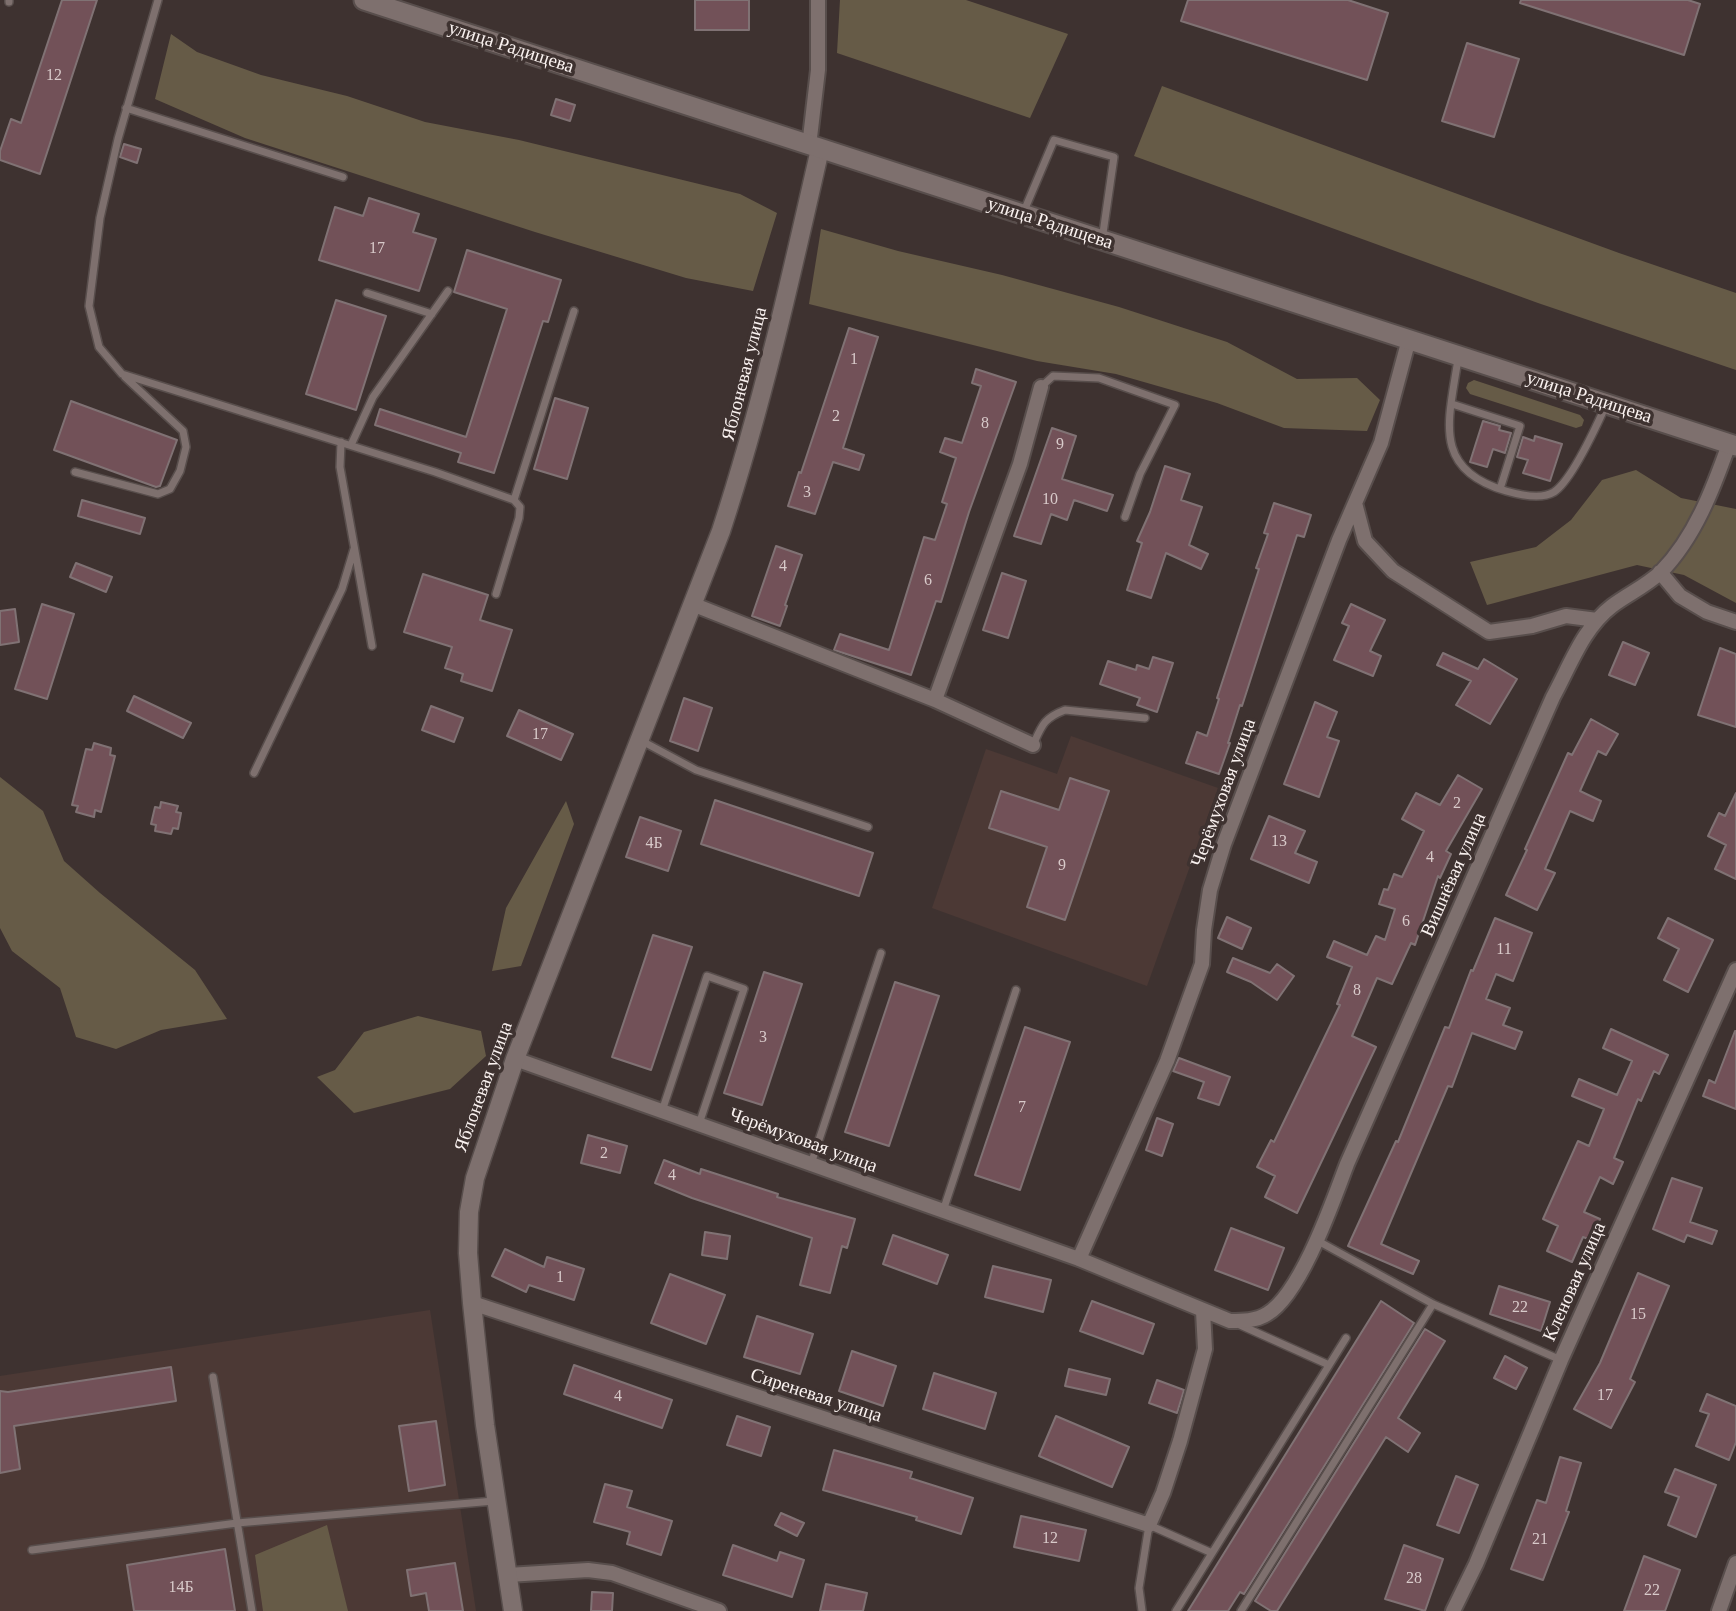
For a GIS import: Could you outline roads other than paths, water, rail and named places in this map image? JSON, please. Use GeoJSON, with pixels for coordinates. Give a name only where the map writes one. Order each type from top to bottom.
{"type":"FeatureCollection","features":[{"type":"Feature","properties":{"kind":"main road","name":"улица Радищева"},"geometry":{"type":"LineString","coordinates":[[364,0],[1733,445]]}},
{"type":"Feature","properties":{"kind":"street"},"geometry":{"type":"LineString","coordinates":[[815,147],[818,0]]}},
{"type":"Feature","properties":{"kind":"street","name":"Яблоневая улица"},"geometry":{"type":"LineString","coordinates":[[513,1611],[485,1425],[471,1303],[467,1253],[469,1212],[475,1178],[515,1059],[721,531],[744,462],[786,297],[815,147]]}},
{"type":"Feature","properties":{"kind":"street","name":"Черёмуховая улица"},"geometry":{"type":"LineString","coordinates":[[1079,1259],[1167,1060],[1202,964],[1210,890],[1224,844],[1339,540],[1381,443],[1409,339]]}},
{"type":"Feature","properties":{"kind":"street"},"geometry":{"type":"LineString","coordinates":[[934,700],[1020,464],[1041,387]]}},
{"type":"Feature","properties":{"kind":"street","name":"Вишнёвая улица"},"geometry":{"type":"LineString","coordinates":[[1230,1321],[1251,1320],[1266,1315],[1282,1302],[1318,1241],[1347,1164],[1553,697],[1581,643],[1597,620],[1660,572],[1683,544],[1711,495],[1733,445]]}},
{"type":"Feature","properties":{"kind":"street"},"geometry":{"type":"LineString","coordinates":[[1355,503],[1365,541],[1393,571],[1489,632],[1532,626],[1566,616],[1597,620]]}},
{"type":"Feature","properties":{"kind":"street"},"geometry":{"type":"LineString","coordinates":[[1660,572],[1680,596],[1707,612],[1736,622]]}},
{"type":"Feature","properties":{"kind":"street"},"geometry":{"type":"LineString","coordinates":[[692,604],[934,700],[1033,745]]}},
{"type":"Feature","properties":{"kind":"street","name":"Кленовая улица"},"geometry":{"type":"LineString","coordinates":[[1453,1611],[1736,970]]}},
{"type":"Feature","properties":{"kind":"street","name":"Черёмуховая улица"},"geometry":{"type":"LineString","coordinates":[[515,1059],[1079,1259],[1230,1321]]}},
{"type":"Feature","properties":{"kind":"street","name":"Сиреневая улица"},"geometry":{"type":"LineString","coordinates":[[471,1303],[1149,1525]]}},
{"type":"Feature","properties":{"kind":"street"},"geometry":{"type":"LineString","coordinates":[[1149,1525],[1180,1441],[1205,1349],[1203,1311]]}},
{"type":"Feature","properties":{"kind":"street"},"geometry":{"type":"LineString","coordinates":[[1719,1611],[1736,1563]]}},
{"type":"Feature","properties":{"kind":"street"},"geometry":{"type":"LineString","coordinates":[[508,1575],[588,1570],[612,1573],[719,1611]]}},
{"type":"Feature","properties":{"kind":"lane"},"geometry":{"type":"LineString","coordinates":[[75,472],[158,495],[170,489],[180,471],[186,447],[183,431],[122,374],[99,347],[89,306],[100,218],[126,108],[158,0]]}},
{"type":"Feature","properties":{"kind":"lane"},"geometry":{"type":"LineString","coordinates":[[126,108],[343,177]]}},
{"type":"Feature","properties":{"kind":"lane"},"geometry":{"type":"LineString","coordinates":[[1023,215],[1054,140],[1114,157],[1102,241]]}},
{"type":"Feature","properties":{"kind":"lane"},"geometry":{"type":"LineString","coordinates":[[351,445],[373,397],[448,290]]}},
{"type":"Feature","properties":{"kind":"lane"},"geometry":{"type":"LineString","coordinates":[[366,293],[432,314]]}},
{"type":"Feature","properties":{"kind":"lane"},"geometry":{"type":"LineString","coordinates":[[514,500],[574,311]]}},
{"type":"Feature","properties":{"kind":"lane"},"geometry":{"type":"LineString","coordinates":[[1459,355],[1450,439],[1455,458],[1468,472],[1500,489],[1519,495],[1542,496],[1554,492],[1568,476],[1607,404]]}},
{"type":"Feature","properties":{"kind":"lane"},"geometry":{"type":"LineString","coordinates":[[122,374],[351,445],[514,500],[520,507],[519,519],[496,594]]}},
{"type":"Feature","properties":{"kind":"lane"},"geometry":{"type":"LineString","coordinates":[[1041,387],[1053,376],[1099,378],[1175,405],[1140,474],[1125,517]]}},
{"type":"Feature","properties":{"kind":"lane"},"geometry":{"type":"LineString","coordinates":[[1452,404],[1520,426],[1500,489]]}},
{"type":"Feature","properties":{"kind":"lane"},"geometry":{"type":"LineString","coordinates":[[341,442],[340,467],[372,646]]}},
{"type":"Feature","properties":{"kind":"lane"},"geometry":{"type":"LineString","coordinates":[[254,773],[342,589],[354,549]]}},
{"type":"Feature","properties":{"kind":"lane"},"geometry":{"type":"LineString","coordinates":[[1033,745],[1043,722],[1065,710],[1145,718]]}},
{"type":"Feature","properties":{"kind":"lane"},"geometry":{"type":"LineString","coordinates":[[639,739],[696,770],[868,827]]}},
{"type":"Feature","properties":{"kind":"lane"},"geometry":{"type":"LineString","coordinates":[[811,1164],[881,953]]}},
{"type":"Feature","properties":{"kind":"lane"},"geometry":{"type":"LineString","coordinates":[[662,1111],[707,976],[744,989],[699,1124]]}},
{"type":"Feature","properties":{"kind":"lane"},"geometry":{"type":"LineString","coordinates":[[943,1211],[1016,990]]}},
{"type":"Feature","properties":{"kind":"lane"},"geometry":{"type":"LineString","coordinates":[[1318,1241],[1433,1304],[1492,1332],[1562,1360]]}},
{"type":"Feature","properties":{"kind":"lane"},"geometry":{"type":"LineString","coordinates":[[1241,1611],[1433,1304]]}},
{"type":"Feature","properties":{"kind":"lane"},"geometry":{"type":"LineString","coordinates":[[1230,1321],[1274,1338],[1329,1365]]}},
{"type":"Feature","properties":{"kind":"lane"},"geometry":{"type":"LineString","coordinates":[[1176,1611],[1346,1338]]}},
{"type":"Feature","properties":{"kind":"lane"},"geometry":{"type":"LineString","coordinates":[[213,1377],[252,1611]]}},
{"type":"Feature","properties":{"kind":"lane"},"geometry":{"type":"LineString","coordinates":[[32,1550],[237,1523],[496,1501]]}},
{"type":"Feature","properties":{"kind":"lane"},"geometry":{"type":"LineString","coordinates":[[1142,1611],[1139,1588],[1149,1525],[1212,1553]]}}]}
